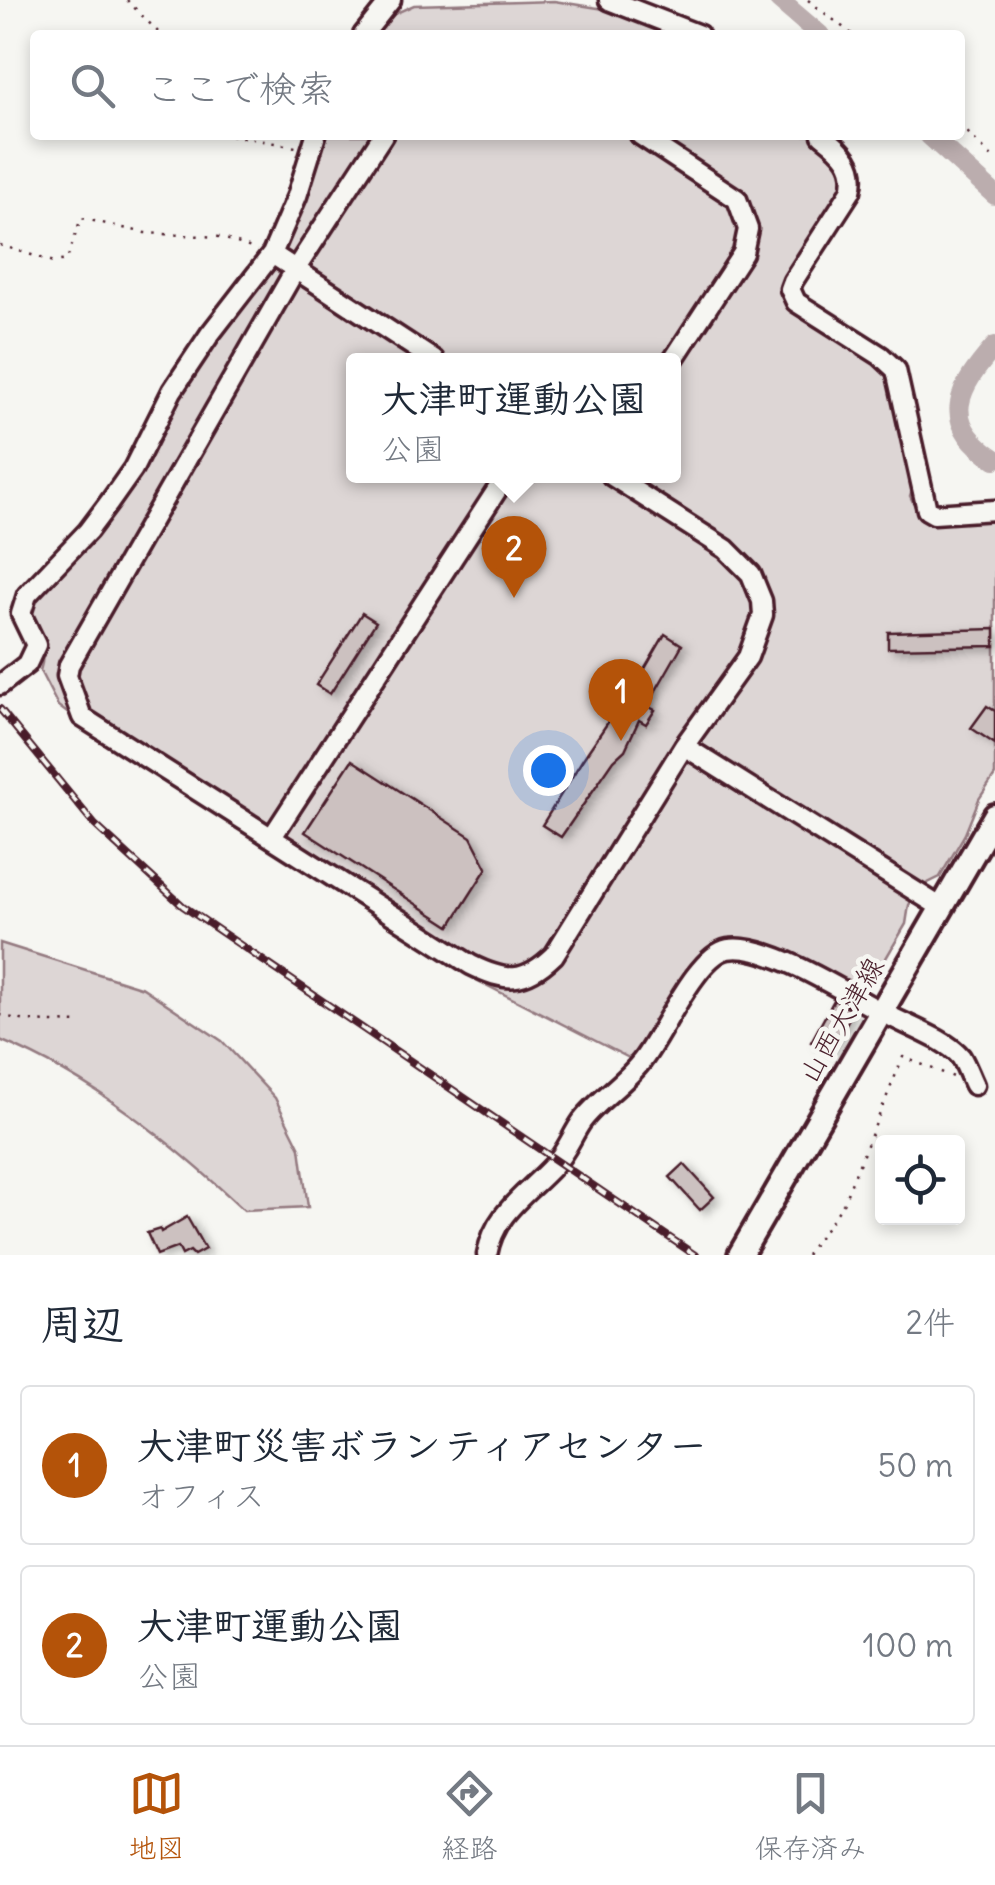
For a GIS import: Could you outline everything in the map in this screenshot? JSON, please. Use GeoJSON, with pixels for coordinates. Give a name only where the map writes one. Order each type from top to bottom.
{"type":"FeatureCollection","features":[{"type":"Feature","properties":{"kind":"main road","name":"山西大津線"},"geometry":{"type":"LineString","coordinates":[[740,1255],[995,816]]}},
{"type":"Feature","properties":{"kind":"street"},"geometry":{"type":"LineString","coordinates":[[367,30],[391,0]]}},
{"type":"Feature","properties":{"kind":"street"},"geometry":{"type":"LineString","coordinates":[[609,0],[686,30]]}},
{"type":"Feature","properties":{"kind":"street"},"geometry":{"type":"LineString","coordinates":[[380,140],[295,270],[69,665],[68,676],[82,717],[471,965],[495,977],[520,978],[540,969],[554,955],[684,746],[748,657],[759,632],[762,602],[750,574],[726,549],[623,483]]}},
{"type":"Feature","properties":{"kind":"street"},"geometry":{"type":"LineString","coordinates":[[648,140],[737,199],[748,229],[743,253],[678,353]]}},
{"type":"Feature","properties":{"kind":"street"},"geometry":{"type":"LineString","coordinates":[[828,140],[845,155],[854,170],[854,180],[793,281],[793,297],[896,370],[927,510],[934,514],[995,510]]}},
{"type":"Feature","properties":{"kind":"street"},"geometry":{"type":"LineString","coordinates":[[0,685],[33,657],[36,645],[21,614],[26,595],[109,504],[133,469],[172,391],[272,254],[314,143]]}},
{"type":"Feature","properties":{"kind":"street"},"geometry":{"type":"LineString","coordinates":[[272,254],[423,353]]}},
{"type":"Feature","properties":{"kind":"street"},"geometry":{"type":"LineString","coordinates":[[272,837],[501,483]]}},
{"type":"Feature","properties":{"kind":"street"},"geometry":{"type":"LineString","coordinates":[[684,746],[942,908]]}},
{"type":"Feature","properties":{"kind":"street"},"geometry":{"type":"LineString","coordinates":[[487,1255],[500,1218],[557,1162],[582,1121],[629,1078],[649,1052],[675,1005],[717,954],[729,949],[789,963],[820,977],[960,1056],[974,1085]]}},
{"type":"Feature","properties":{"kind":"path"},"geometry":{"type":"LineString","coordinates":[[127,0],[156,30]]}},
{"type":"Feature","properties":{"kind":"path"},"geometry":{"type":"LineString","coordinates":[[808,0],[847,30]]}},
{"type":"Feature","properties":{"kind":"path"},"geometry":{"type":"LineString","coordinates":[[965,130],[995,160]]}},
{"type":"Feature","properties":{"kind":"path"},"geometry":{"type":"LineString","coordinates":[[283,140],[314,143]]}},
{"type":"Feature","properties":{"kind":"path"},"geometry":{"type":"LineString","coordinates":[[0,245],[54,262],[68,260],[81,218],[145,233],[220,237],[272,254]]}},
{"type":"Feature","properties":{"kind":"path"},"geometry":{"type":"LineString","coordinates":[[0,1015],[26,1021],[82,1022]]}},
{"type":"Feature","properties":{"kind":"path"},"geometry":{"type":"LineString","coordinates":[[806,1255],[842,1206],[903,1057],[974,1085]]}},
{"type":"Feature","properties":{"kind":"shaded area"},"geometry":{"type":"Polygon","coordinates":[[[554,1],[623,12],[672,30],[375,30],[394,14],[414,5],[554,1]]]}},
{"type":"Feature","properties":{"kind":"shaded area"},"geometry":{"type":"Polygon","coordinates":[[[320,140],[820,140],[840,157],[848,183],[785,293],[860,345],[894,380],[906,432],[913,487],[910,496],[921,519],[995,516],[995,775],[940,877],[920,887],[909,905],[906,924],[865,994],[752,944],[692,972],[665,1004],[639,1055],[629,1058],[478,981],[95,734],[58,706],[40,671],[42,647],[28,609],[37,588],[156,428],[245,298],[320,140]]]}},
{"type":"Feature","properties":{"kind":"shaded area"},"geometry":{"type":"Polygon","coordinates":[[[0,943],[143,988],[222,1041],[275,1098],[300,1148],[308,1207],[244,1210],[130,1114],[67,1073],[0,1040],[0,943]]]}},
{"type":"Feature","properties":{"kind":"building"},"geometry":{"type":"Polygon","coordinates":[[[362,613],[376,622],[330,694],[316,685],[362,613]]]}},
{"type":"Feature","properties":{"kind":"building"},"geometry":{"type":"Polygon","coordinates":[[[995,629],[995,646],[888,648],[888,632],[995,629]]]}},
{"type":"Feature","properties":{"kind":"building"},"geometry":{"type":"Polygon","coordinates":[[[665,634],[682,645],[647,706],[655,710],[646,724],[639,720],[625,750],[561,837],[542,825],[619,706],[622,708],[665,634]]]}},
{"type":"Feature","properties":{"kind":"building"},"geometry":{"type":"Polygon","coordinates":[[[987,706],[995,711],[995,744],[971,728],[987,706]]]}},
{"type":"Feature","properties":{"kind":"building"},"geometry":{"type":"Polygon","coordinates":[[[352,760],[471,837],[487,868],[450,926],[305,832],[352,760]]]}},
{"type":"Feature","properties":{"kind":"building"},"geometry":{"type":"Polygon","coordinates":[[[834,1000],[853,1011],[831,1052],[811,1042],[834,1000]]]}},
{"type":"Feature","properties":{"kind":"building"},"geometry":{"type":"Polygon","coordinates":[[[684,1164],[714,1197],[700,1210],[670,1177],[684,1164]]]}},
{"type":"Feature","properties":{"kind":"building"},"geometry":{"type":"Polygon","coordinates":[[[187,1217],[205,1249],[194,1255],[190,1251],[182,1255],[178,1247],[157,1255],[147,1233],[160,1229],[161,1232],[187,1217]]]}},
{"type":"Feature","properties":{"kind":"waterway"},"geometry":{"type":"LineString","coordinates":[[779,0],[814,30]]}},
{"type":"Feature","properties":{"kind":"waterway"},"geometry":{"type":"LineString","coordinates":[[934,140],[995,195]]}},
{"type":"Feature","properties":{"kind":"waterway"},"geometry":{"type":"LineString","coordinates":[[995,346],[971,376],[960,404],[966,432],[995,459]]}},
{"type":"Feature","properties":{"kind":"railway"},"geometry":{"type":"LineString","coordinates":[[0,709],[95,825],[183,906],[695,1255]]}},
{"type":"Feature","properties":{"kind":"place","name":"大津町運動公園"},"geometry":{"type":"Point","coordinates":[514,598]}},
{"type":"Feature","properties":{"kind":"place","name":"大津町災害ボランティアセンター"},"geometry":{"type":"Point","coordinates":[621,741]}}]}
